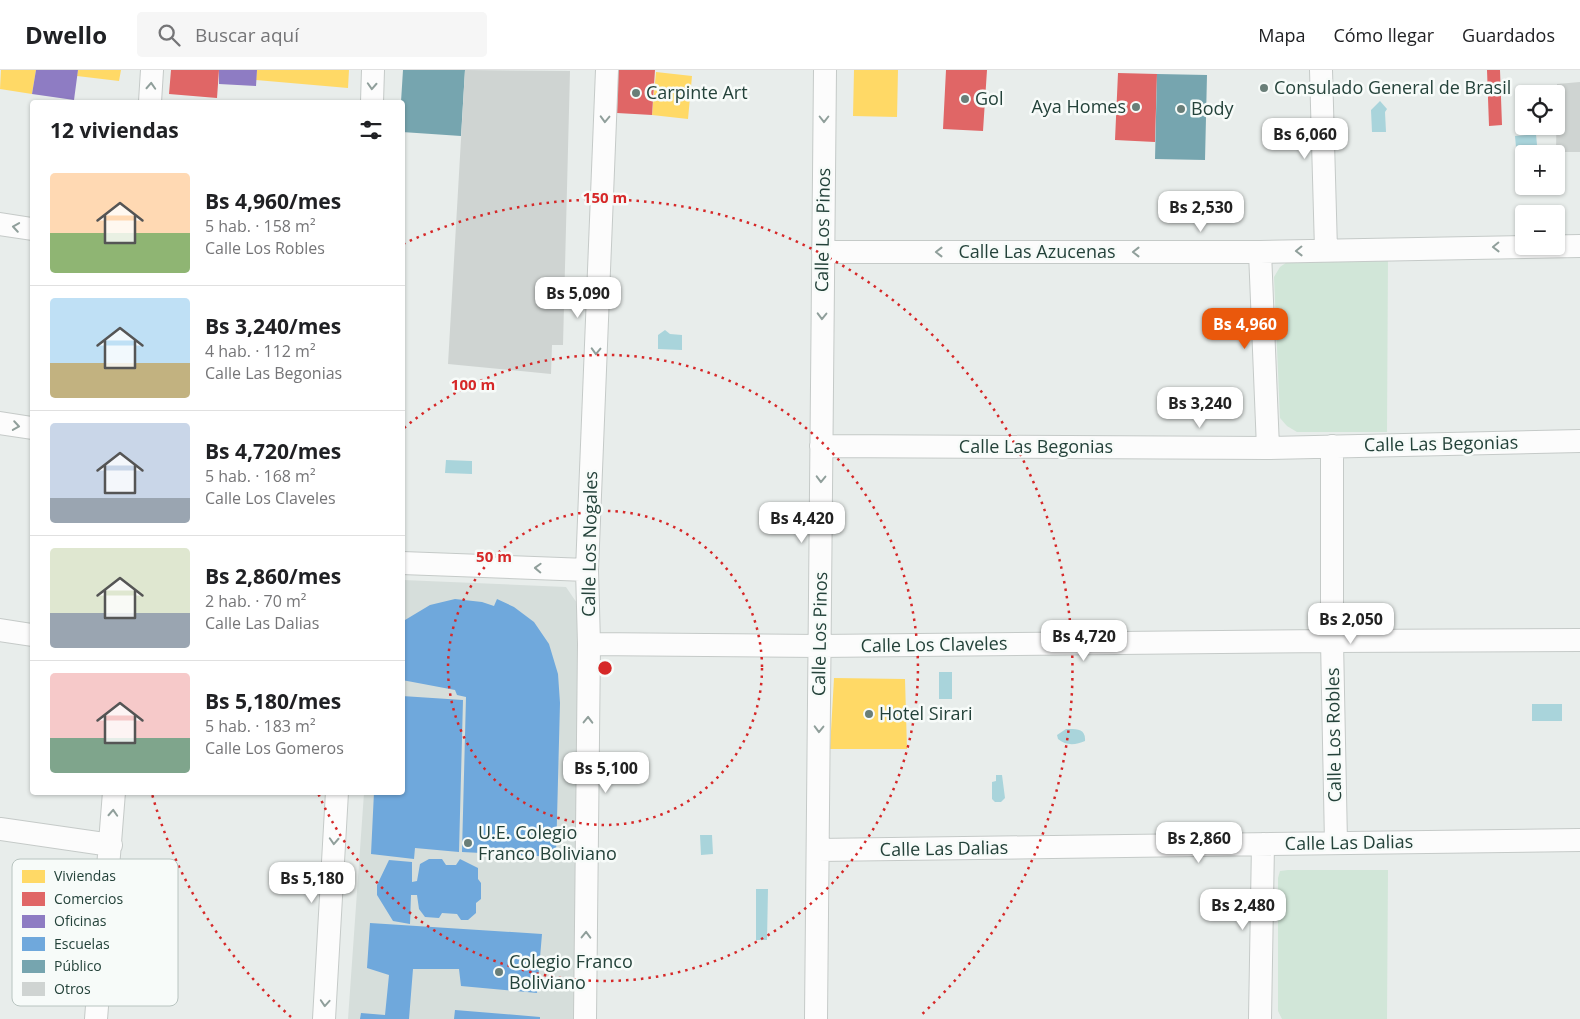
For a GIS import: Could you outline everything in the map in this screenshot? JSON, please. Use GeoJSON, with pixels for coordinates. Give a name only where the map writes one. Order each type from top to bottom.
{"type":"FeatureCollection","features":[{"type":"Feature","properties":{"kind":"street"},"geometry":{"type":"LineString","coordinates":[[150,100],[152,70]]}},
{"type":"Feature","properties":{"kind":"street"},"geometry":{"type":"LineString","coordinates":[[372,100],[373,70]]}},
{"type":"Feature","properties":{"kind":"street","name":"Calle Los Nogales"},"geometry":{"type":"LineString","coordinates":[[585,1019],[589,644],[587,570],[607,70]]}},
{"type":"Feature","properties":{"kind":"street","name":"Calle Los Pinos"},"geometry":{"type":"LineString","coordinates":[[816,1019],[825,70]]}},
{"type":"Feature","properties":{"kind":"street"},"geometry":{"type":"LineString","coordinates":[[1321,70],[1326,250]]}},
{"type":"Feature","properties":{"kind":"street"},"geometry":{"type":"LineString","coordinates":[[0,224],[30,229]]}},
{"type":"Feature","properties":{"kind":"street","name":"Calle Las Azucenas"},"geometry":{"type":"LineString","coordinates":[[823,252],[1260,252],[1580,246]]}},
{"type":"Feature","properties":{"kind":"street"},"geometry":{"type":"LineString","coordinates":[[1260,252],[1268,448]]}},
{"type":"Feature","properties":{"kind":"street"},"geometry":{"type":"LineString","coordinates":[[0,423],[30,428]]}},
{"type":"Feature","properties":{"kind":"street","name":"Calle Las Begonias"},"geometry":{"type":"LineString","coordinates":[[821,446],[1268,448],[1580,441]]}},
{"type":"Feature","properties":{"kind":"street","name":"Calle Los Robles"},"geometry":{"type":"LineString","coordinates":[[1332,446],[1332,641],[1336,843]]}},
{"type":"Feature","properties":{"kind":"street"},"geometry":{"type":"LineString","coordinates":[[405,563],[587,570]]}},
{"type":"Feature","properties":{"kind":"street"},"geometry":{"type":"LineString","coordinates":[[0,630],[30,635]]}},
{"type":"Feature","properties":{"kind":"street","name":"Calle Los Claveles"},"geometry":{"type":"LineString","coordinates":[[589,644],[819,646],[1580,640]]}},
{"type":"Feature","properties":{"kind":"street"},"geometry":{"type":"LineString","coordinates":[[110,859],[114,795]]}},
{"type":"Feature","properties":{"kind":"street"},"geometry":{"type":"LineString","coordinates":[[324,1019],[337,795]]}},
{"type":"Feature","properties":{"kind":"street"},"geometry":{"type":"LineString","coordinates":[[0,828],[111,845]]}},
{"type":"Feature","properties":{"kind":"street","name":"Calle Las Dalias"},"geometry":{"type":"LineString","coordinates":[[818,850],[1580,840]]}},
{"type":"Feature","properties":{"kind":"street"},"geometry":{"type":"LineString","coordinates":[[1260,1019],[1263,844]]}},
{"type":"Feature","properties":{"kind":"street"},"geometry":{"type":"LineString","coordinates":[[96,1019],[97,1006]]}},
{"type":"Feature","properties":{"kind":"shaded area","name":"U.E. Colegio Franco Boliviano"},"geometry":{"type":"Polygon","coordinates":[[[405,580],[566,587],[579,606],[574,1019],[348,1019],[364,795],[405,795],[405,580]]]}},
{"type":"Feature","properties":{"kind":"green space"},"geometry":{"type":"Polygon","coordinates":[[[1388,256],[1387,432],[1297,432],[1287,426],[1280,418],[1274,277],[1280,267],[1290,260],[1388,256]]]}},
{"type":"Feature","properties":{"kind":"green space"},"geometry":{"type":"Polygon","coordinates":[[[1388,870],[1387,1019],[1282,1019],[1278,1011],[1278,878],[1280,871],[1388,870]]]}},
{"type":"Feature","properties":{"kind":"water"},"geometry":{"type":"Polygon","coordinates":[[[1380,101],[1387,109],[1385,112],[1386,132],[1372,132],[1371,110],[1380,101]]]}},
{"type":"Feature","properties":{"kind":"water"},"geometry":{"type":"Polygon","coordinates":[[[1536,135],[1537,145],[1516,145],[1515,136],[1536,135]]]}},
{"type":"Feature","properties":{"kind":"water"},"geometry":{"type":"Polygon","coordinates":[[[665,330],[670,334],[682,335],[682,350],[658,349],[658,335],[665,330]]]}},
{"type":"Feature","properties":{"kind":"water"},"geometry":{"type":"Polygon","coordinates":[[[446,460],[472,461],[472,474],[445,473],[446,460]]]}},
{"type":"Feature","properties":{"kind":"water"},"geometry":{"type":"Polygon","coordinates":[[[939,672],[952,672],[952,699],[939,699],[939,672]]]}},
{"type":"Feature","properties":{"kind":"water"},"geometry":{"type":"Polygon","coordinates":[[[1532,704],[1562,704],[1562,721],[1532,721],[1532,704]]]}},
{"type":"Feature","properties":{"kind":"water"},"geometry":{"type":"Polygon","coordinates":[[[1066,729],[1082,731],[1085,741],[1071,744],[1064,743],[1058,739],[1057,735],[1066,729]]]}},
{"type":"Feature","properties":{"kind":"water"},"geometry":{"type":"Polygon","coordinates":[[[996,775],[1002,775],[1005,798],[1001,802],[995,802],[992,799],[992,782],[996,781],[996,775]]]}},
{"type":"Feature","properties":{"kind":"water"},"geometry":{"type":"Polygon","coordinates":[[[700,835],[712,835],[713,854],[701,855],[700,835]]]}},
{"type":"Feature","properties":{"kind":"water"},"geometry":{"type":"Polygon","coordinates":[[[756,889],[768,889],[767,940],[756,940],[756,889]]]}},
{"type":"Feature","properties":{"kind":"building: Viviendas"},"geometry":{"type":"Polygon","coordinates":[[[1,70],[36,70],[32,94],[0,89],[1,70]]]}},
{"type":"Feature","properties":{"kind":"building: Viviendas"},"geometry":{"type":"Polygon","coordinates":[[[78,70],[121,70],[119,81],[77,76],[78,70]]]}},
{"type":"Feature","properties":{"kind":"building: Viviendas"},"geometry":{"type":"Polygon","coordinates":[[[257,70],[349,70],[348,88],[256,80],[257,70]]]}},
{"type":"Feature","properties":{"kind":"building: Viviendas"},"geometry":{"type":"Polygon","coordinates":[[[854,70],[898,70],[897,117],[853,116],[854,70]]]}},
{"type":"Feature","properties":{"kind":"building: Viviendas"},"geometry":{"type":"Polygon","coordinates":[[[503,72],[548,74],[550,211],[536,353],[495,349],[482,189],[503,72]]]}},
{"type":"Feature","properties":{"kind":"building: Viviendas"},"geometry":{"type":"Polygon","coordinates":[[[656,72],[692,76],[688,119],[652,115],[656,72]]]}},
{"type":"Feature","properties":{"kind":"building: Viviendas","name":"Hotel Sirari"},"geometry":{"type":"Polygon","coordinates":[[[834,678],[905,679],[907,749],[830,749],[834,678]]]}},
{"type":"Feature","properties":{"kind":"building: Comercios"},"geometry":{"type":"Polygon","coordinates":[[[171,70],[219,70],[217,98],[169,94],[171,70]]]}},
{"type":"Feature","properties":{"kind":"building: Comercios","name":"Carpinte Art"},"geometry":{"type":"Polygon","coordinates":[[[618,70],[655,70],[652,115],[617,113],[618,70]]]}},
{"type":"Feature","properties":{"kind":"building: Comercios","name":"Gol"},"geometry":{"type":"Polygon","coordinates":[[[946,70],[987,70],[983,131],[943,129],[946,70]]]}},
{"type":"Feature","properties":{"kind":"building: Comercios"},"geometry":{"type":"Polygon","coordinates":[[[1487,70],[1500,70],[1502,125],[1489,126],[1487,70]]]}},
{"type":"Feature","properties":{"kind":"building: Comercios","name":"Aya Homes"},"geometry":{"type":"Polygon","coordinates":[[[1118,73],[1157,74],[1155,142],[1115,140],[1118,73]]]}},
{"type":"Feature","properties":{"kind":"building: Oficinas"},"geometry":{"type":"Polygon","coordinates":[[[36,70],[78,70],[74,100],[32,94],[36,70]]]}},
{"type":"Feature","properties":{"kind":"building: Oficinas"},"geometry":{"type":"Polygon","coordinates":[[[219,70],[257,70],[256,86],[219,84],[219,70]]]}},
{"type":"Feature","properties":{"kind":"building: Escuelas"},"geometry":{"type":"Polygon","coordinates":[[[455,599],[482,602],[494,606],[497,599],[514,607],[534,622],[549,644],[558,674],[560,703],[556,857],[462,852],[466,697],[457,695],[455,690],[405,681],[405,620],[430,605],[455,599]]]}},
{"type":"Feature","properties":{"kind":"building: Escuelas"},"geometry":{"type":"Polygon","coordinates":[[[405,696],[463,700],[459,852],[415,848],[414,859],[371,854],[374,795],[405,795],[405,696]]]}},
{"type":"Feature","properties":{"kind":"building: Escuelas"},"geometry":{"type":"Polygon","coordinates":[[[429,859],[442,859],[446,865],[456,865],[460,859],[478,868],[478,879],[481,883],[481,899],[476,903],[476,913],[468,920],[461,920],[457,914],[442,913],[439,918],[425,917],[419,909],[417,895],[411,895],[410,924],[393,921],[377,895],[377,885],[389,860],[412,862],[412,882],[417,881],[420,864],[429,859]]]}},
{"type":"Feature","properties":{"kind":"building: Escuelas","name":"Colegio Franco Boliviano"},"geometry":{"type":"Polygon","coordinates":[[[370,923],[542,934],[537,993],[461,986],[459,969],[413,969],[409,1019],[360,1019],[361,1013],[385,1015],[389,975],[367,968],[370,923]]]}},
{"type":"Feature","properties":{"kind":"building: Escuelas","name":"Colegio Franco Boliviano"},"geometry":{"type":"Polygon","coordinates":[[[455,1010],[540,1017],[540,1019],[454,1019],[455,1010]]]}},
{"type":"Feature","properties":{"kind":"building: Público"},"geometry":{"type":"Polygon","coordinates":[[[403,70],[465,70],[461,136],[405,132],[405,100],[401,100],[403,70]]]}},
{"type":"Feature","properties":{"kind":"building: Público","name":"Body"},"geometry":{"type":"Polygon","coordinates":[[[1157,74],[1207,75],[1205,160],[1155,159],[1157,74]]]}},
{"type":"Feature","properties":{"kind":"building: Otros"},"geometry":{"type":"Polygon","coordinates":[[[465,70],[570,71],[563,345],[552,345],[551,374],[448,364],[465,70]]]}},
{"type":"Feature","properties":{"kind":"building: Otros"},"geometry":{"type":"Polygon","coordinates":[[[1580,82],[1580,152],[1565,152],[1565,145],[1556,145],[1556,135],[1565,135],[1565,85],[1557,84],[1580,82]]]}},
{"type":"Feature","properties":{"kind":"place","name":"Consulado General de Brasil"},"geometry":{"type":"Point","coordinates":[1264,88]}},
{"type":"Feature","properties":{"kind":"place","name":"Carpinte Art"},"geometry":{"type":"Point","coordinates":[636,93]}},
{"type":"Feature","properties":{"kind":"place","name":"Gol"},"geometry":{"type":"Point","coordinates":[965,99]}},
{"type":"Feature","properties":{"kind":"place","name":"Aya Homes"},"geometry":{"type":"Point","coordinates":[1136,107]}},
{"type":"Feature","properties":{"kind":"place","name":"Body"},"geometry":{"type":"Point","coordinates":[1181,109]}},
{"type":"Feature","properties":{"kind":"place","name":"Hotel Sirari"},"geometry":{"type":"Point","coordinates":[869,714]}},
{"type":"Feature","properties":{"kind":"place","name":"U.E. Colegio Franco Boliviano"},"geometry":{"type":"Point","coordinates":[468,843]}},
{"type":"Feature","properties":{"kind":"place","name":"Colegio Franco Boliviano"},"geometry":{"type":"Point","coordinates":[499,972]}}]}
